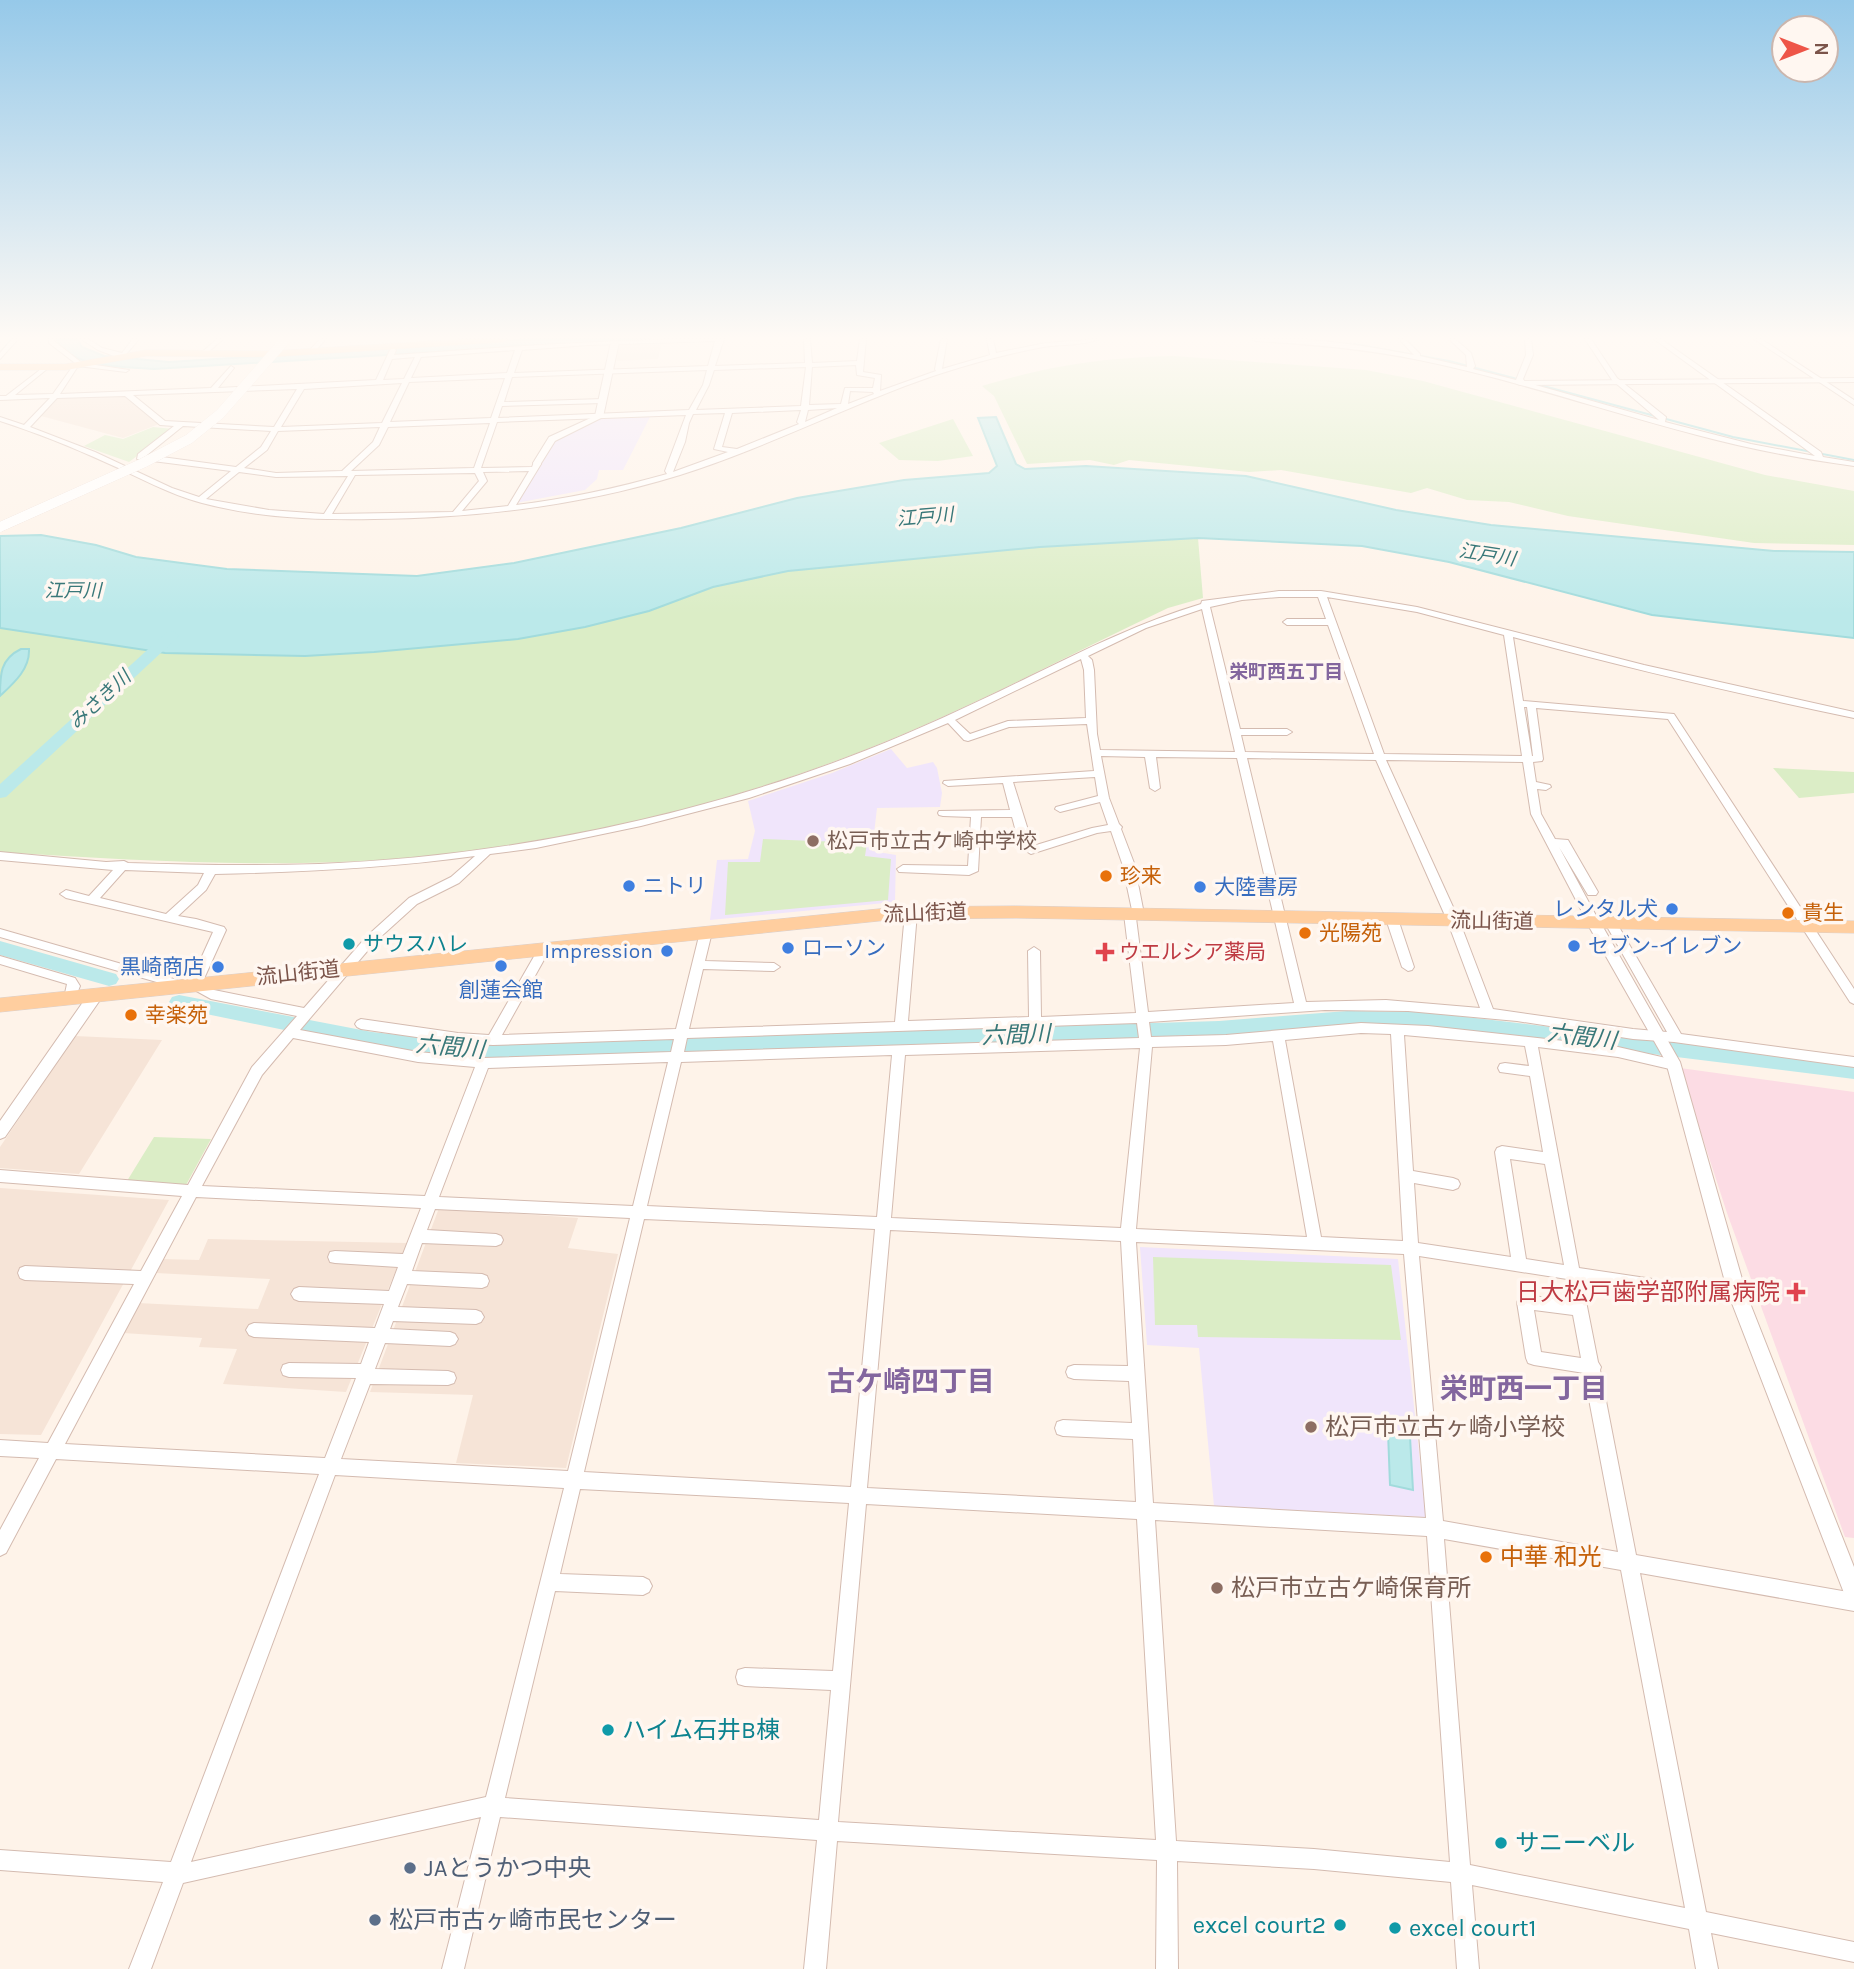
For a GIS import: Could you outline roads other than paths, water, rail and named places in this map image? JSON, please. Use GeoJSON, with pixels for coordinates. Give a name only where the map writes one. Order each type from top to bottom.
{"type":"FeatureCollection","features":[{"type":"Feature","properties":{"kind":"main road"},"geometry":{"type":"LineString","coordinates":[[0,527],[143,463],[189,439],[199,431]]}},
{"type":"Feature","properties":{"kind":"main road","name":"流山街道"},"geometry":{"type":"LineString","coordinates":[[0,1005],[911,913],[1134,914],[1854,927]]}},
{"type":"Feature","properties":{"kind":"street"},"geometry":{"type":"LineString","coordinates":[[36,431],[124,467],[175,493],[248,511],[327,516],[454,515],[510,509],[603,491],[670,474],[737,452],[787,431]]}},
{"type":"Feature","properties":{"kind":"street"},"geometry":{"type":"LineString","coordinates":[[124,467],[172,431]]}},
{"type":"Feature","properties":{"kind":"street"},"geometry":{"type":"LineString","coordinates":[[200,500],[264,448],[276,431]]}},
{"type":"Feature","properties":{"kind":"street"},"geometry":{"type":"LineString","coordinates":[[327,516],[348,473],[376,443],[382,431]]}},
{"type":"Feature","properties":{"kind":"street"},"geometry":{"type":"LineString","coordinates":[[454,515],[482,483],[477,469],[489,431]]}},
{"type":"Feature","properties":{"kind":"street"},"geometry":{"type":"LineString","coordinates":[[510,509],[552,439],[569,431]]}},
{"type":"Feature","properties":{"kind":"street"},"geometry":{"type":"LineString","coordinates":[[670,474],[683,431]]}},
{"type":"Feature","properties":{"kind":"street"},"geometry":{"type":"LineString","coordinates":[[723,431],[718,449],[737,452]]}},
{"type":"Feature","properties":{"kind":"street"},"geometry":{"type":"LineString","coordinates":[[1695,431],[1774,451],[1854,464]]}},
{"type":"Feature","properties":{"kind":"street"},"geometry":{"type":"LineString","coordinates":[[1787,431],[1818,454],[1821,460]]}},
{"type":"Feature","properties":{"kind":"street"},"geometry":{"type":"LineString","coordinates":[[141,456],[280,475],[535,466]]}},
{"type":"Feature","properties":{"kind":"street"},"geometry":{"type":"LineString","coordinates":[[1321,594],[1380,757],[1453,920],[1488,1013]]}},
{"type":"Feature","properties":{"kind":"street"},"geometry":{"type":"LineString","coordinates":[[0,856],[212,869],[417,861],[485,853],[603,832],[740,798],[873,752],[1165,615],[1205,603],[1260,595],[1321,594],[1420,609],[1691,680],[1854,715]]}},
{"type":"Feature","properties":{"kind":"street"},"geometry":{"type":"LineString","coordinates":[[1205,603],[1301,1008]]}},
{"type":"Feature","properties":{"kind":"street"},"geometry":{"type":"LineString","coordinates":[[1287,622],[1331,622]]}},
{"type":"Feature","properties":{"kind":"street"},"geometry":{"type":"LineString","coordinates":[[1508,633],[1526,704],[1533,759],[1531,785],[1536,814],[1550,843],[1603,923],[1666,1038],[1737,1293],[1854,1593]]}},
{"type":"Feature","properties":{"kind":"street"},"geometry":{"type":"LineString","coordinates":[[1081,655],[1087,660],[1089,670],[1091,721],[1104,798],[1117,827],[1128,863],[1145,1042],[1128,1235],[1167,1850],[1167,1969]]}},
{"type":"Feature","properties":{"kind":"street"},"geometry":{"type":"LineString","coordinates":[[1526,704],[1671,716],[1854,999]]}},
{"type":"Feature","properties":{"kind":"street"},"geometry":{"type":"LineString","coordinates":[[948,718],[968,738],[1008,724],[1091,721]]}},
{"type":"Feature","properties":{"kind":"street"},"geometry":{"type":"LineString","coordinates":[[1236,732],[1287,733]]}},
{"type":"Feature","properties":{"kind":"street"},"geometry":{"type":"LineString","coordinates":[[1096,753],[1533,759]]}},
{"type":"Feature","properties":{"kind":"street"},"geometry":{"type":"LineString","coordinates":[[1150,754],[1155,788]]}},
{"type":"Feature","properties":{"kind":"street"},"geometry":{"type":"LineString","coordinates":[[948,783],[1099,774]]}},
{"type":"Feature","properties":{"kind":"street"},"geometry":{"type":"LineString","coordinates":[[1007,780],[1016,814],[1027,846],[1031,850],[1096,830],[1117,827]]}},
{"type":"Feature","properties":{"kind":"street"},"geometry":{"type":"LineString","coordinates":[[1531,785],[1546,787]]}},
{"type":"Feature","properties":{"kind":"street"},"geometry":{"type":"LineString","coordinates":[[1060,809],[1104,798]]}},
{"type":"Feature","properties":{"kind":"street"},"geometry":{"type":"LineString","coordinates":[[943,813],[1016,814]]}},
{"type":"Feature","properties":{"kind":"street"},"geometry":{"type":"LineString","coordinates":[[903,869],[969,871],[974,868],[976,814]]}},
{"type":"Feature","properties":{"kind":"street"},"geometry":{"type":"LineString","coordinates":[[1550,843],[1564,843],[1592,892]]}},
{"type":"Feature","properties":{"kind":"street"},"geometry":{"type":"LineString","coordinates":[[0,1547],[250,1081],[343,969],[413,901],[461,875],[485,853]]}},
{"type":"Feature","properties":{"kind":"street"},"geometry":{"type":"LineString","coordinates":[[92,900],[124,865]]}},
{"type":"Feature","properties":{"kind":"street"},"geometry":{"type":"LineString","coordinates":[[168,919],[202,887],[212,869]]}},
{"type":"Feature","properties":{"kind":"street"},"geometry":{"type":"LineString","coordinates":[[66,894],[220,930],[190,986]]}},
{"type":"Feature","properties":{"kind":"street"},"geometry":{"type":"LineString","coordinates":[[901,1027],[911,913]]}},
{"type":"Feature","properties":{"kind":"street"},"geometry":{"type":"LineString","coordinates":[[1392,919],[1410,962]]}},
{"type":"Feature","properties":{"kind":"street"},"geometry":{"type":"LineString","coordinates":[[453,1969],[678,1057],[706,932]]}},
{"type":"Feature","properties":{"kind":"street"},"geometry":{"type":"LineString","coordinates":[[0,933],[211,994],[307,1013]]}},
{"type":"Feature","properties":{"kind":"street"},"geometry":{"type":"LineString","coordinates":[[492,1040],[544,949]]}},
{"type":"Feature","properties":{"kind":"street"},"geometry":{"type":"LineString","coordinates":[[1034,951],[1035,1021]]}},
{"type":"Feature","properties":{"kind":"street"},"geometry":{"type":"LineString","coordinates":[[0,960],[71,981],[74,986],[70,998]]}},
{"type":"Feature","properties":{"kind":"street"},"geometry":{"type":"LineString","coordinates":[[699,965],[774,967]]}},
{"type":"Feature","properties":{"kind":"street"},"geometry":{"type":"LineString","coordinates":[[0,1133],[95,996]]}},
{"type":"Feature","properties":{"kind":"street"},"geometry":{"type":"LineString","coordinates":[[361,1024],[458,1038],[492,1040],[1218,1015],[1383,1005],[1488,1013],[1595,1027],[1640,1036],[1854,1062]]}},
{"type":"Feature","properties":{"kind":"street"},"geometry":{"type":"LineString","coordinates":[[290,1033],[418,1057],[483,1063],[1145,1042],[1336,1029],[1428,1031],[1618,1052],[1673,1062]]}},
{"type":"Feature","properties":{"kind":"street"},"geometry":{"type":"LineString","coordinates":[[1397,1031],[1411,1248],[1436,1528],[1468,1969]]}},
{"type":"Feature","properties":{"kind":"street"},"geometry":{"type":"LineString","coordinates":[[1278,1035],[1315,1242]]}},
{"type":"Feature","properties":{"kind":"street"},"geometry":{"type":"LineString","coordinates":[[1531,1042],[1551,1159],[1707,1969]]}},
{"type":"Feature","properties":{"kind":"street"},"geometry":{"type":"LineString","coordinates":[[815,1969],[899,1050]]}},
{"type":"Feature","properties":{"kind":"street"},"geometry":{"type":"LineString","coordinates":[[140,1969],[483,1063]]}},
{"type":"Feature","properties":{"kind":"street"},"geometry":{"type":"LineString","coordinates":[[1505,1068],[1536,1072]]}},
{"type":"Feature","properties":{"kind":"street"},"geometry":{"type":"LineString","coordinates":[[1519,1264],[1502,1152],[1551,1159]]}},
{"type":"Feature","properties":{"kind":"street"},"geometry":{"type":"LineString","coordinates":[[0,1176],[191,1191],[1411,1248],[1713,1295],[1737,1293]]}},
{"type":"Feature","properties":{"kind":"street"},"geometry":{"type":"LineString","coordinates":[[1407,1176],[1453,1184]]}},
{"type":"Feature","properties":{"kind":"street"},"geometry":{"type":"LineString","coordinates":[[418,1236],[496,1240]]}},
{"type":"Feature","properties":{"kind":"street"},"geometry":{"type":"LineString","coordinates":[[335,1257],[409,1261]]}},
{"type":"Feature","properties":{"kind":"street"},"geometry":{"type":"LineString","coordinates":[[25,1273],[144,1278]]}},
{"type":"Feature","properties":{"kind":"street"},"geometry":{"type":"LineString","coordinates":[[402,1277],[482,1281]]}},
{"type":"Feature","properties":{"kind":"street"},"geometry":{"type":"LineString","coordinates":[[299,1294],[475,1317]]}},
{"type":"Feature","properties":{"kind":"street"},"geometry":{"type":"LineString","coordinates":[[1581,1309],[1525,1302],[1534,1357],[1593,1367]]}},
{"type":"Feature","properties":{"kind":"street"},"geometry":{"type":"LineString","coordinates":[[254,1330],[450,1339]]}},
{"type":"Feature","properties":{"kind":"street"},"geometry":{"type":"LineString","coordinates":[[289,1370],[448,1378]]}},
{"type":"Feature","properties":{"kind":"street"},"geometry":{"type":"LineString","coordinates":[[1074,1372],[1136,1374]]}},
{"type":"Feature","properties":{"kind":"street"},"geometry":{"type":"LineString","coordinates":[[1063,1428],[1139,1431]]}},
{"type":"Feature","properties":{"kind":"street"},"geometry":{"type":"LineString","coordinates":[[0,1448],[1436,1528],[1854,1602]]}},
{"type":"Feature","properties":{"kind":"street"},"geometry":{"type":"LineString","coordinates":[[549,1582],[643,1586]]}},
{"type":"Feature","properties":{"kind":"street"},"geometry":{"type":"LineString","coordinates":[[745,1677],[842,1681]]}},
{"type":"Feature","properties":{"kind":"street"},"geometry":{"type":"LineString","coordinates":[[0,1860],[186,1873],[481,1807],[493,1807],[828,1831],[1314,1859],[1462,1873],[1854,1952]]}},
{"type":"Feature","properties":{"kind":"water","name":"江戸川"},"geometry":{"type":"Polygon","coordinates":[[[983,431],[1002,431],[1016,464],[1025,469],[1086,466],[1246,476],[1396,510],[1491,525],[1774,551],[1854,552],[1854,638],[1652,615],[1449,562],[1362,546],[1198,538],[1040,547],[788,571],[713,587],[649,611],[585,627],[518,639],[374,652],[305,656],[165,653],[0,628],[0,536],[41,535],[96,545],[136,557],[227,569],[417,576],[514,563],[681,528],[797,498],[904,480],[989,473],[997,466],[983,431]]]}},
{"type":"Feature","properties":{"kind":"water"},"geometry":{"type":"Polygon","coordinates":[[[21,649],[29,649],[27,663],[11,686],[0,696],[1,675],[5,663],[21,649]]]}},
{"type":"Feature","properties":{"kind":"water"},"geometry":{"type":"Polygon","coordinates":[[[1388,1432],[1410,1437],[1413,1490],[1390,1485],[1388,1432]]]}},
{"type":"Feature","properties":{"kind":"waterway"},"geometry":{"type":"LineString","coordinates":[[1710,431],[1854,460]]}},
{"type":"Feature","properties":{"kind":"waterway","name":"みさき川"},"geometry":{"type":"LineString","coordinates":[[0,793],[172,635]]}},
{"type":"Feature","properties":{"kind":"waterway","name":"六間川"},"geometry":{"type":"LineString","coordinates":[[0,948],[109,979]]}},
{"type":"Feature","properties":{"kind":"waterway","name":"六間川"},"geometry":{"type":"LineString","coordinates":[[179,1002],[372,1040],[481,1052],[1219,1029],[1347,1018],[1425,1019],[1854,1071]]}},
{"type":"Feature","properties":{"kind":"place","name":"松戸市立古ケ崎中学校"},"geometry":{"type":"Point","coordinates":[813,841]}},
{"type":"Feature","properties":{"kind":"place","name":"珍来"},"geometry":{"type":"Point","coordinates":[1106,876]}},
{"type":"Feature","properties":{"kind":"place","name":"ニトリ"},"geometry":{"type":"Point","coordinates":[629,886]}},
{"type":"Feature","properties":{"kind":"place","name":"大陸書房"},"geometry":{"type":"Point","coordinates":[1200,887]}},
{"type":"Feature","properties":{"kind":"place","name":"レンタル犬"},"geometry":{"type":"Point","coordinates":[1672,909]}},
{"type":"Feature","properties":{"kind":"place","name":"貴生"},"geometry":{"type":"Point","coordinates":[1788,913]}},
{"type":"Feature","properties":{"kind":"place","name":"光陽苑"},"geometry":{"type":"Point","coordinates":[1305,933]}},
{"type":"Feature","properties":{"kind":"place","name":"サウスハレ"},"geometry":{"type":"Point","coordinates":[349,944]}},
{"type":"Feature","properties":{"kind":"place","name":"セブン-イレブン"},"geometry":{"type":"Point","coordinates":[1574,946]}},
{"type":"Feature","properties":{"kind":"place","name":"ローソン"},"geometry":{"type":"Point","coordinates":[788,948]}},
{"type":"Feature","properties":{"kind":"place","name":"Impression"},"geometry":{"type":"Point","coordinates":[667,951]}},
{"type":"Feature","properties":{"kind":"place","name":"ウエルシア薬局"},"geometry":{"type":"Point","coordinates":[1105,952]}},
{"type":"Feature","properties":{"kind":"place","name":"創蓮会館"},"geometry":{"type":"Point","coordinates":[501,966]}},
{"type":"Feature","properties":{"kind":"place","name":"黒崎商店"},"geometry":{"type":"Point","coordinates":[218,967]}},
{"type":"Feature","properties":{"kind":"place","name":"幸楽苑"},"geometry":{"type":"Point","coordinates":[131,1015]}},
{"type":"Feature","properties":{"kind":"place","name":"日大松戸歯学部附属病院"},"geometry":{"type":"Point","coordinates":[1796,1292]}},
{"type":"Feature","properties":{"kind":"place","name":"松戸市立古ヶ崎小学校"},"geometry":{"type":"Point","coordinates":[1311,1427]}},
{"type":"Feature","properties":{"kind":"place","name":"中華 和光"},"geometry":{"type":"Point","coordinates":[1486,1557]}},
{"type":"Feature","properties":{"kind":"place","name":"松戸市立古ケ崎保育所"},"geometry":{"type":"Point","coordinates":[1217,1588]}},
{"type":"Feature","properties":{"kind":"place","name":"ハイム石井B棟"},"geometry":{"type":"Point","coordinates":[608,1730]}},
{"type":"Feature","properties":{"kind":"place","name":"サニーベル"},"geometry":{"type":"Point","coordinates":[1501,1843]}},
{"type":"Feature","properties":{"kind":"place","name":"JAとうかつ中央"},"geometry":{"type":"Point","coordinates":[410,1868]}},
{"type":"Feature","properties":{"kind":"place","name":"松戸市古ヶ崎市民センター"},"geometry":{"type":"Point","coordinates":[375,1920]}},
{"type":"Feature","properties":{"kind":"place","name":"excel court2"},"geometry":{"type":"Point","coordinates":[1340,1925]}},
{"type":"Feature","properties":{"kind":"place","name":"excel court1"},"geometry":{"type":"Point","coordinates":[1395,1928]}},
{"type":"Feature","properties":{"kind":"district","name":"栄町西五丁目"},"geometry":{"type":"Point","coordinates":[1286,672]}},
{"type":"Feature","properties":{"kind":"district","name":"古ケ崎四丁目"},"geometry":{"type":"Point","coordinates":[911,1381]}},
{"type":"Feature","properties":{"kind":"district","name":"栄町西一丁目"},"geometry":{"type":"Point","coordinates":[1524,1388]}}]}
